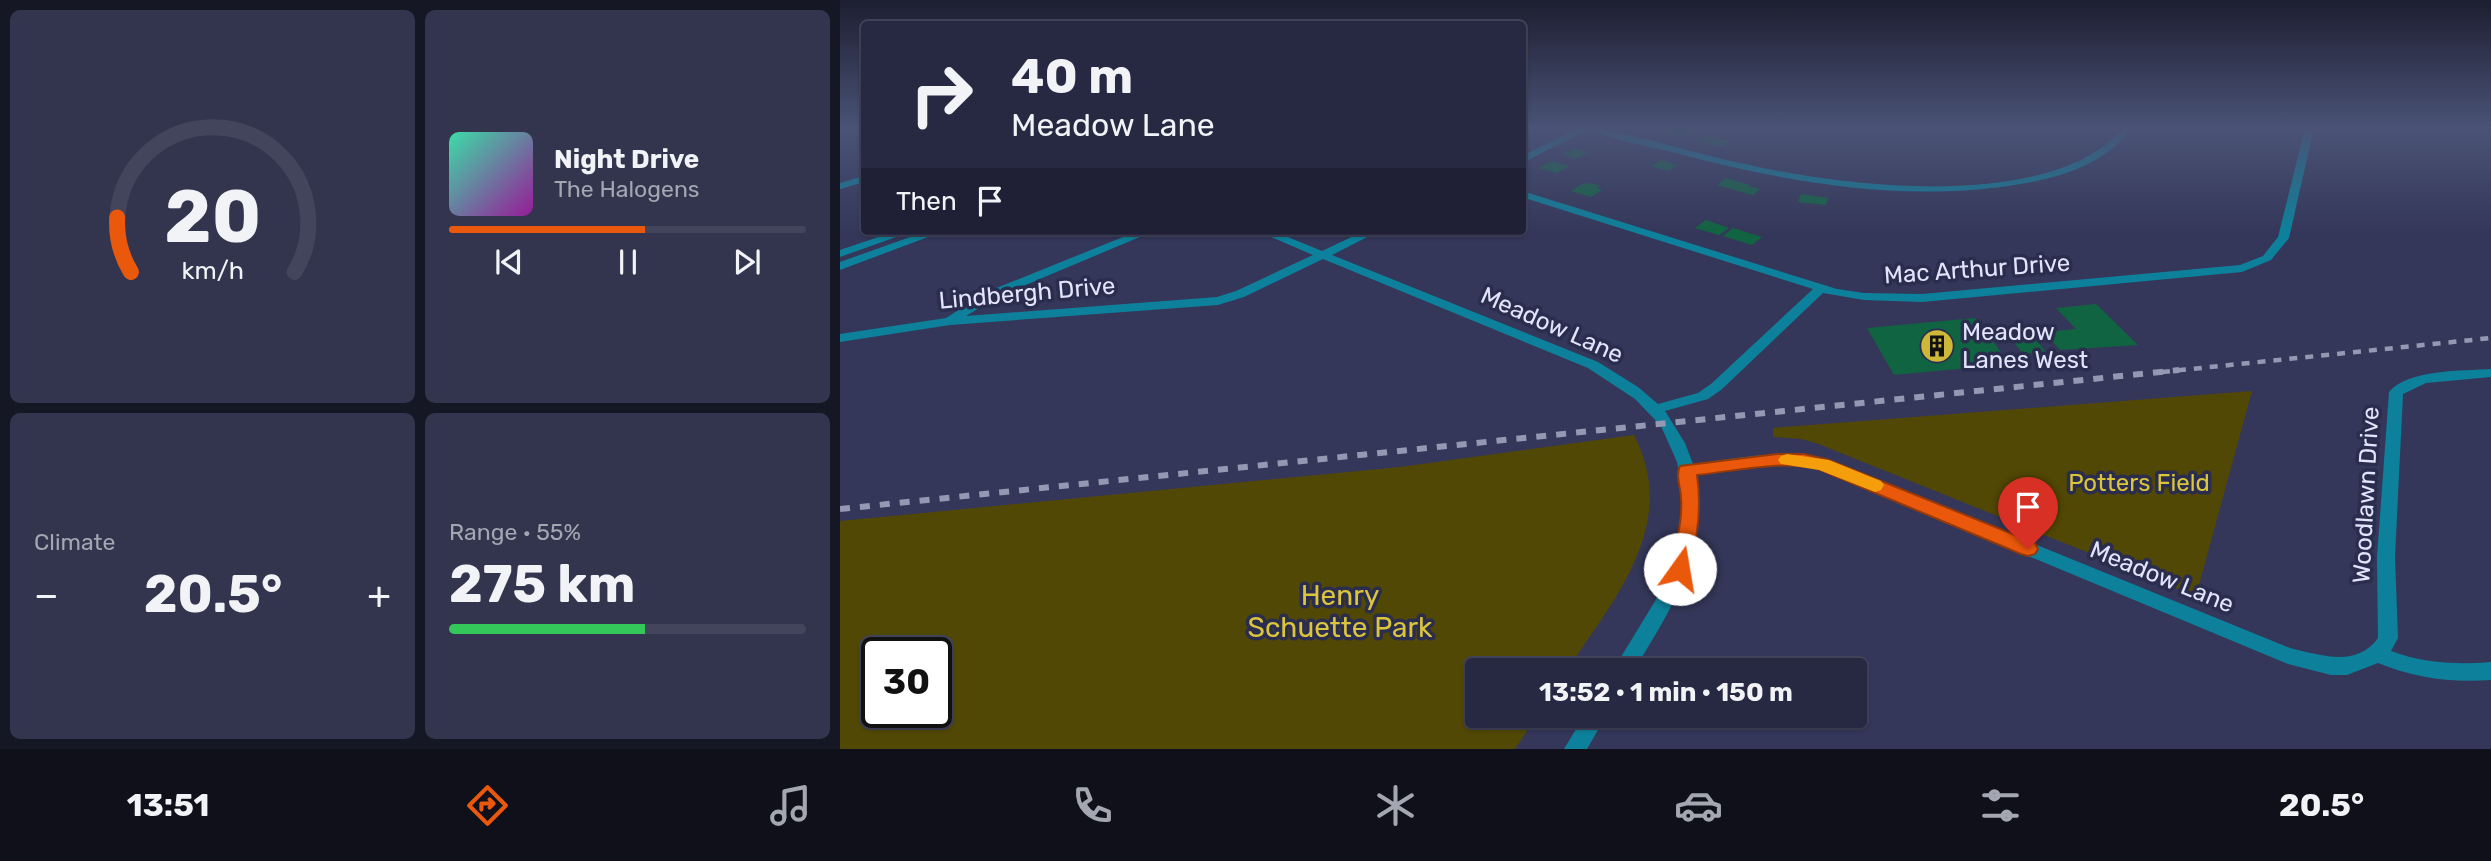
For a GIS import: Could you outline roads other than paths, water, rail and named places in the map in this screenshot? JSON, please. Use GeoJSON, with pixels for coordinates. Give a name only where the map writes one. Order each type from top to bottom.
{"type":"FeatureCollection","features":[{"type":"Feature","properties":{"kind":"street"},"geometry":{"type":"LineString","coordinates":[[1724,163],[1815,183],[1907,190],[1959,189],[2047,176],[2086,163]]}},
{"type":"Feature","properties":{"kind":"street","name":"Mac Arthur Drive"},"geometry":{"type":"LineString","coordinates":[[1526,195],[1808,282],[1820,289],[1874,299],[1922,298],[2242,268],[2267,258],[2283,238],[2301,163]]}},
{"type":"Feature","properties":{"kind":"street"},"geometry":{"type":"LineString","coordinates":[[840,186],[861,180]]}},
{"type":"Feature","properties":{"kind":"street"},"geometry":{"type":"LineString","coordinates":[[840,254],[895,235]]}},
{"type":"Feature","properties":{"kind":"street"},"geometry":{"type":"LineString","coordinates":[[840,266],[927,235]]}},
{"type":"Feature","properties":{"kind":"street"},"geometry":{"type":"LineString","coordinates":[[950,321],[993,294],[1138,235]]}},
{"type":"Feature","properties":{"kind":"street","name":"Meadow Lane"},"geometry":{"type":"LineString","coordinates":[[1273,235],[1593,365],[1625,384],[1655,409],[1682,451],[1687,470],[1777,460],[1804,460],[1822,464],[2288,656],[2331,666],[2347,666],[2378,654]]}},
{"type":"Feature","properties":{"kind":"street","name":"Lindbergh Drive"},"geometry":{"type":"LineString","coordinates":[[840,338],[950,321],[1218,301],[1364,235]]}},
{"type":"Feature","properties":{"kind":"street"},"geometry":{"type":"LineString","coordinates":[[1655,409],[1703,396],[1716,387],[1820,289]]}},
{"type":"Feature","properties":{"kind":"street","name":"Woodlawn Drive"},"geometry":{"type":"LineString","coordinates":[[2378,654],[2388,638],[2386,557],[2396,393],[2400,387],[2415,383],[2491,373]]}},
{"type":"Feature","properties":{"kind":"street"},"geometry":{"type":"LineString","coordinates":[[1630,658],[1670,590],[1683,559],[1691,500],[1687,470]]}},
{"type":"Feature","properties":{"kind":"street"},"geometry":{"type":"LineString","coordinates":[[2378,654],[2405,666],[2437,672],[2491,671]]}},
{"type":"Feature","properties":{"kind":"street"},"geometry":{"type":"LineString","coordinates":[[1576,749],[1589,728]]}},
{"type":"Feature","properties":{"kind":"railway"},"geometry":{"type":"LineString","coordinates":[[2162,372],[2491,338]]}},
{"type":"Feature","properties":{"kind":"railway"},"geometry":{"type":"LineString","coordinates":[[840,509],[2179,370]]}},
{"type":"Feature","properties":{"kind":"place","name":"Meadow Lanes West"},"geometry":{"type":"Point","coordinates":[1937,346]}},
{"type":"Feature","properties":{"kind":"park label","name":"Potters Field"},"geometry":{"type":"Point","coordinates":[2139,483]}},
{"type":"Feature","properties":{"kind":"park label","name":"Henry Schuette Park"},"geometry":{"type":"Point","coordinates":[1340,611]}}]}
